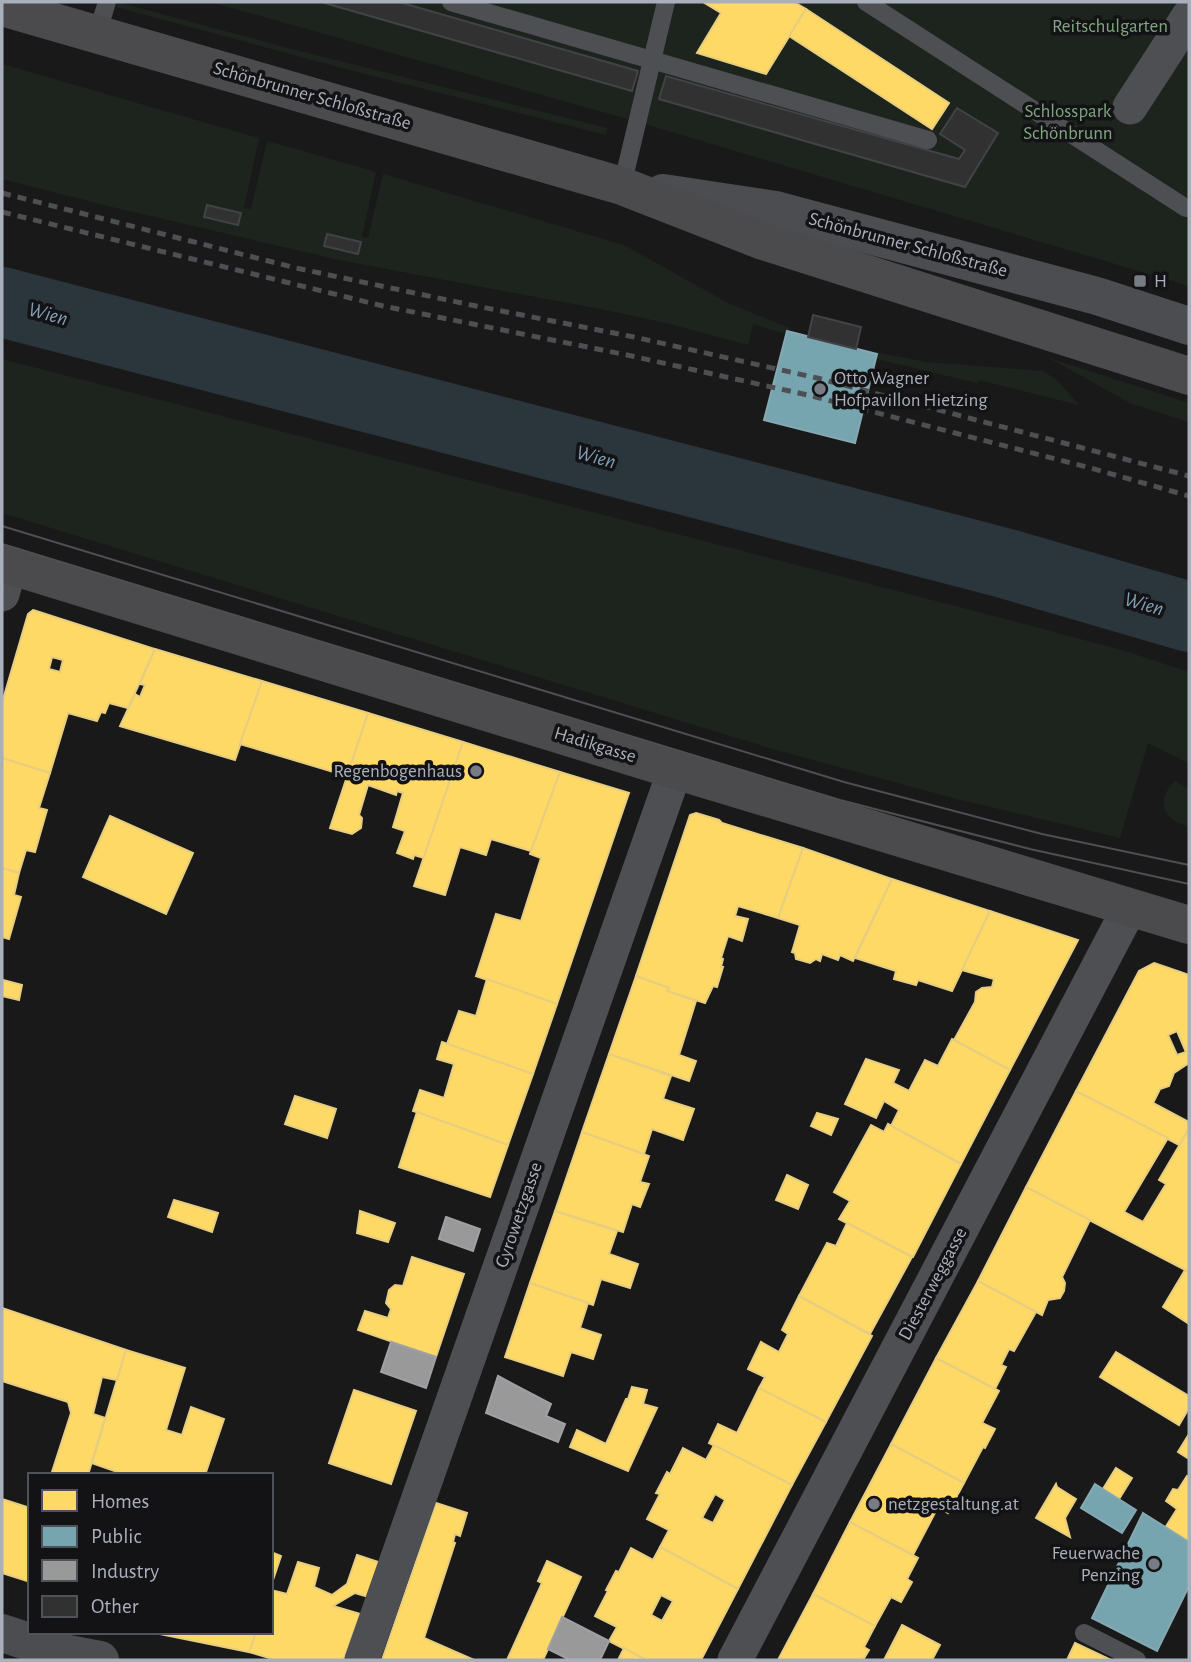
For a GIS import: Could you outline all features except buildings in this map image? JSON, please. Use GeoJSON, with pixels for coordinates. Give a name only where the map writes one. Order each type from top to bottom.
{"type":"FeatureCollection","features":[{"type":"Feature","properties":{"kind":"main road","name":"Schönbrunner Schloßstraße"},"geometry":{"type":"LineString","coordinates":[[2,7],[102,18],[622,186],[763,241],[1189,376]]}},
{"type":"Feature","properties":{"kind":"main road","name":"Schönbrunner Schloßstraße"},"geometry":{"type":"LineString","coordinates":[[622,186],[776,210],[1084,292],[1189,326]]}},
{"type":"Feature","properties":{"kind":"main road","name":"Hadikgasse"},"geometry":{"type":"LineString","coordinates":[[5,574],[675,770],[1189,925]]}},
{"type":"Feature","properties":{"kind":"main road"},"geometry":{"type":"LineString","coordinates":[[2,1633],[63,1653],[100,1660]]}},
{"type":"Feature","properties":{"kind":"street"},"geometry":{"type":"LineString","coordinates":[[1130,107],[1189,16]]}},
{"type":"Feature","properties":{"kind":"street","name":"Gyrowetzgasse"},"geometry":{"type":"LineString","coordinates":[[362,1660],[675,770]]}},
{"type":"Feature","properties":{"kind":"street","name":"Diesterweggasse"},"geometry":{"type":"LineString","coordinates":[[735,1660],[1130,907]]}},
{"type":"Feature","properties":{"kind":"lane"},"geometry":{"type":"LineString","coordinates":[[451,2],[928,140]]}},
{"type":"Feature","properties":{"kind":"lane"},"geometry":{"type":"LineString","coordinates":[[622,186],[666,2]]}},
{"type":"Feature","properties":{"kind":"lane"},"geometry":{"type":"LineString","coordinates":[[866,2],[1186,208]]}},
{"type":"Feature","properties":{"kind":"lane"},"geometry":{"type":"LineString","coordinates":[[1084,1633],[1137,1660]]}},
{"type":"Feature","properties":{"kind":"green space"},"geometry":{"type":"Polygon","coordinates":[[[118,2],[284,47],[607,128],[606,135],[116,7],[118,2]]]}},
{"type":"Feature","properties":{"kind":"green space","name":"Schlosspark Schönbrunn"},"geometry":{"type":"Polygon","coordinates":[[[210,2],[1189,2],[1189,286],[628,119],[210,2]]]}},
{"type":"Feature","properties":{"kind":"green space"},"geometry":{"type":"Polygon","coordinates":[[[2,64],[259,138],[244,208],[251,209],[267,141],[376,172],[362,237],[368,238],[383,174],[624,245],[730,304],[789,328],[791,333],[787,331],[786,334],[753,324],[748,345],[605,310],[339,260],[2,179],[2,64]]]}},
{"type":"Feature","properties":{"kind":"green space"},"geometry":{"type":"Polygon","coordinates":[[[874,352],[927,362],[1043,371],[1058,381],[1079,405],[979,380],[977,383],[876,359],[877,354],[874,352]]]}},
{"type":"Feature","properties":{"kind":"green space"},"geometry":{"type":"Polygon","coordinates":[[[1049,358],[1189,403],[1189,422],[1132,404],[1049,358]]]}},
{"type":"Feature","properties":{"kind":"green space"},"geometry":{"type":"Polygon","coordinates":[[[2,359],[1032,626],[1125,651],[1189,672],[1189,763],[1148,743],[1120,838],[957,799],[776,750],[2,513],[2,359]]]}},
{"type":"Feature","properties":{"kind":"green space"},"geometry":{"type":"Polygon","coordinates":[[[1175,781],[1189,790],[1189,827],[1173,820],[1165,809],[1165,796],[1175,781]]]}},
{"type":"Feature","properties":{"kind":"waterway","name":"Wien"},"geometry":{"type":"LineString","coordinates":[[2,302],[1004,563],[1189,617]]}},
{"type":"Feature","properties":{"kind":"tram line"},"geometry":{"type":"LineString","coordinates":[[2,526],[844,782],[1042,834],[1189,865]]}},
{"type":"Feature","properties":{"kind":"tram line"},"geometry":{"type":"LineString","coordinates":[[2,544],[840,800],[1030,849],[1189,884]]}},
{"type":"Feature","properties":{"kind":"railway"},"geometry":{"type":"LineString","coordinates":[[2,193],[296,268],[634,337],[817,378],[1189,476]]}},
{"type":"Feature","properties":{"kind":"railway"},"geometry":{"type":"LineString","coordinates":[[2,212],[383,306],[627,355],[812,396],[1189,496]]}},
{"type":"Feature","properties":{"kind":"place","name":"H"},"geometry":{"type":"Point","coordinates":[1140,281]}},
{"type":"Feature","properties":{"kind":"place","name":"Otto Wagner Hofpavillon Hietzing"},"geometry":{"type":"Point","coordinates":[820,389]}},
{"type":"Feature","properties":{"kind":"place","name":"Regenbogenhaus"},"geometry":{"type":"Point","coordinates":[476,771]}},
{"type":"Feature","properties":{"kind":"place","name":"netzgestaltung.at"},"geometry":{"type":"Point","coordinates":[874,1504]}},
{"type":"Feature","properties":{"kind":"place","name":"Feuerwache Penzing"},"geometry":{"type":"Point","coordinates":[1154,1564]}},
{"type":"Feature","properties":{"kind":"park label","name":"Reitschulgarten"},"geometry":{"type":"Point","coordinates":[1110,26]}}]}
